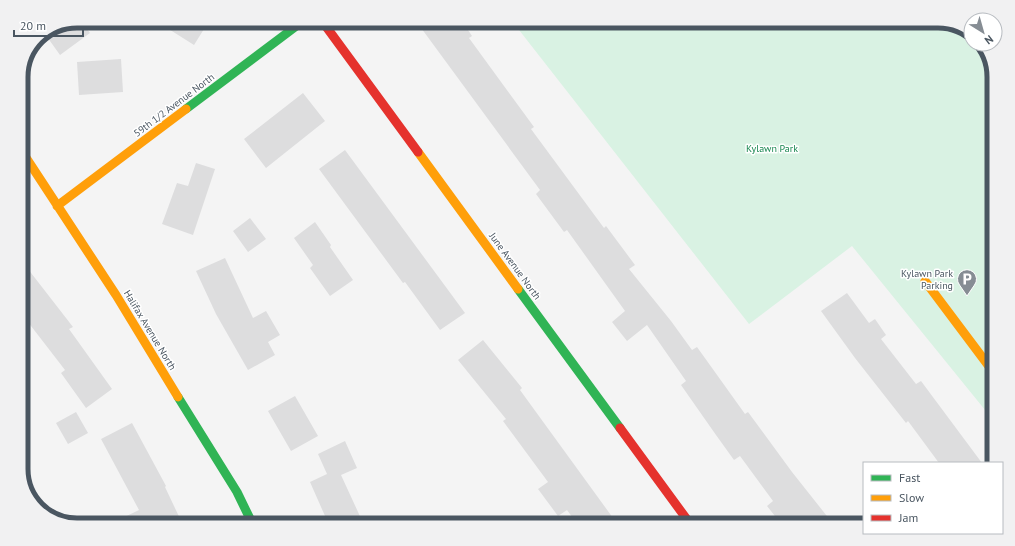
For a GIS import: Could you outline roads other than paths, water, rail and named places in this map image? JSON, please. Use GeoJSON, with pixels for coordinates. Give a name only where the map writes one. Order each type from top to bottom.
{"type":"FeatureCollection","features":[{"type":"Feature","properties":{"kind":"street","name":"59th 1/2 Avenue North"},"geometry":{"type":"LineString","coordinates":[[57,206],[295,28]]}},
{"type":"Feature","properties":{"kind":"street","name":"June Avenue North"},"geometry":{"type":"LineString","coordinates":[[327,28],[686,518]]}},
{"type":"Feature","properties":{"kind":"street","name":"Halifax Avenue North"},"geometry":{"type":"LineString","coordinates":[[28,161],[116,295],[237,492],[250,518]]}},
{"type":"Feature","properties":{"kind":"street"},"geometry":{"type":"LineString","coordinates":[[925,281],[987,364]]}},
{"type":"Feature","properties":{"kind":"place","name":"Kylawn Park Parking"},"geometry":{"type":"Point","coordinates":[967,296]}},
{"type":"Feature","properties":{"kind":"park label","name":"Kylawn Park"},"geometry":{"type":"Point","coordinates":[772,148]}}]}
